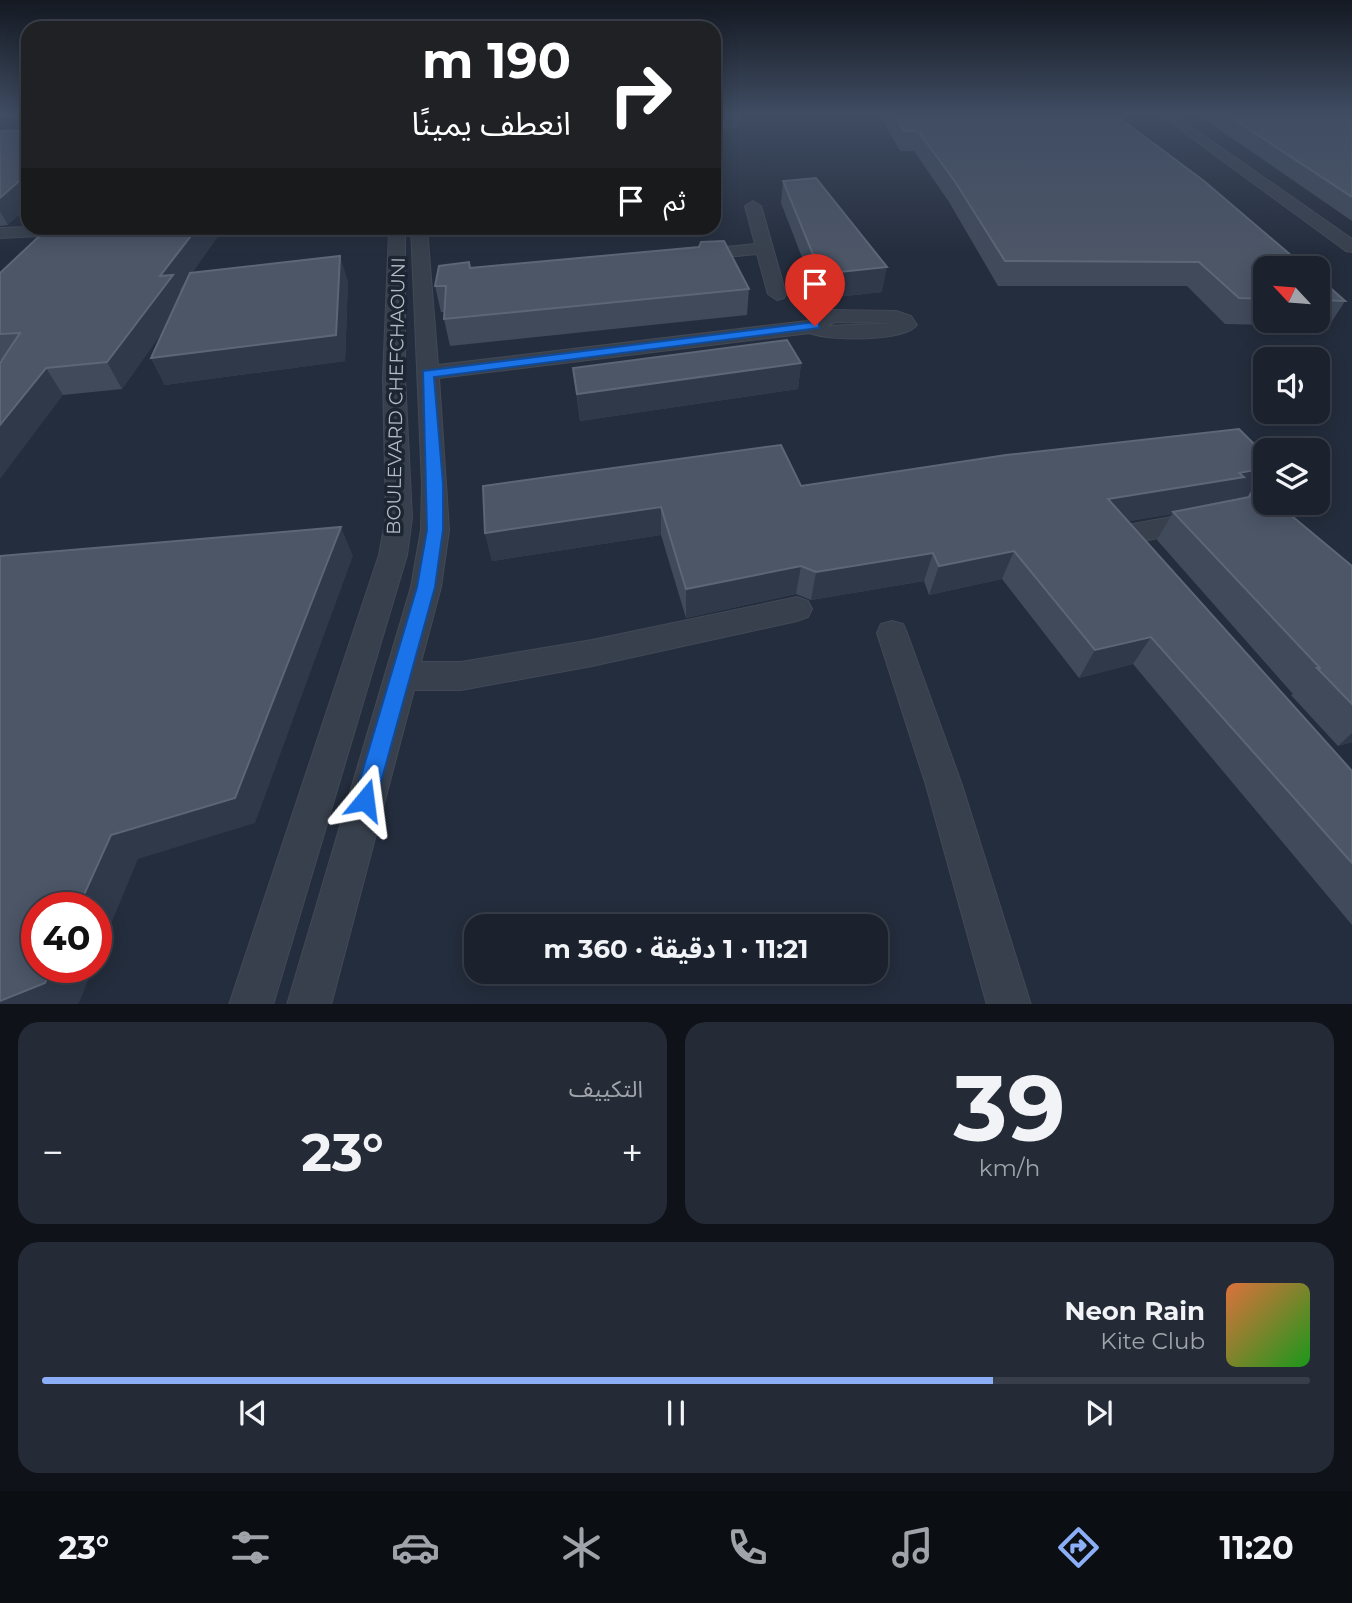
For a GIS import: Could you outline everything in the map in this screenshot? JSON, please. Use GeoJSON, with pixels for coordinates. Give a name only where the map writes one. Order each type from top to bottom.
{"type":"FeatureCollection","features":[{"type":"Feature","properties":{"kind":"street"},"geometry":{"type":"LineString","coordinates":[[1231,161],[1352,247]]}},
{"type":"Feature","properties":{"kind":"street"},"geometry":{"type":"LineString","coordinates":[[1248,161],[1352,233]]}},
{"type":"Feature","properties":{"kind":"street"},"geometry":{"type":"LineString","coordinates":[[753,206],[777,294]]}},
{"type":"Feature","properties":{"kind":"street"},"geometry":{"type":"LineString","coordinates":[[0,233],[21,231]]}},
{"type":"Feature","properties":{"kind":"street"},"geometry":{"type":"LineString","coordinates":[[48,249],[61,235]]}},
{"type":"Feature","properties":{"kind":"street","name":"BOULEVARD CHEFCHAOUNI"},"geometry":{"type":"LineString","coordinates":[[251,1004],[393,555],[399,518],[394,378],[419,281],[400,235]]}},
{"type":"Feature","properties":{"kind":"street","name":"BOULEVARD CHEFCHAOUNI"},"geometry":{"type":"LineString","coordinates":[[309,1004],[426,587],[435,530],[428,373],[419,281],[419,235]]}},
{"type":"Feature","properties":{"kind":"street"},"geometry":{"type":"LineString","coordinates":[[682,256],[765,248]]}},
{"type":"Feature","properties":{"kind":"street"},"geometry":{"type":"LineString","coordinates":[[428,373],[815,326]]}},
{"type":"Feature","properties":{"kind":"street"},"geometry":{"type":"LineString","coordinates":[[1158,575],[1128,541],[1127,534],[1221,516]]}},
{"type":"Feature","properties":{"kind":"street"},"geometry":{"type":"LineString","coordinates":[[400,676],[461,676],[592,653],[797,609]]}},
{"type":"Feature","properties":{"kind":"street"},"geometry":{"type":"LineString","coordinates":[[892,633],[943,785],[1009,1004]]}},
{"type":"Feature","properties":{"kind":"building"},"geometry":{"type":"Polygon","coordinates":[[[0,161],[21,161],[21,179],[0,198],[0,161]]]}},
{"type":"Feature","properties":{"kind":"building"},"geometry":{"type":"Polygon","coordinates":[[[940,161],[1177,161],[1292,256],[1253,256],[1253,299],[1239,298],[1199,262],[1005,261],[940,161]]]}},
{"type":"Feature","properties":{"kind":"building"},"geometry":{"type":"Polygon","coordinates":[[[1297,161],[1352,161],[1352,197],[1297,161]]]}},
{"type":"Feature","properties":{"kind":"building"},"geometry":{"type":"Polygon","coordinates":[[[816,178],[887,267],[821,274],[783,181],[816,178]]]}},
{"type":"Feature","properties":{"kind":"building"},"geometry":{"type":"Polygon","coordinates":[[[41,235],[192,235],[160,276],[173,275],[107,362],[46,368],[0,425],[0,363],[20,333],[0,334],[0,273],[41,235]]]}},
{"type":"Feature","properties":{"kind":"building"},"geometry":{"type":"Polygon","coordinates":[[[724,241],[749,289],[444,319],[446,286],[435,286],[439,266],[469,262],[470,268],[699,247],[701,242],[724,241]]]}},
{"type":"Feature","properties":{"kind":"building"},"geometry":{"type":"Polygon","coordinates":[[[340,256],[336,335],[151,358],[190,273],[340,256]]]}},
{"type":"Feature","properties":{"kind":"building"},"geometry":{"type":"Polygon","coordinates":[[[1330,288],[1345,301],[1330,300],[1330,288]]]}},
{"type":"Feature","properties":{"kind":"building"},"geometry":{"type":"Polygon","coordinates":[[[787,340],[801,363],[577,394],[573,368],[787,340]]]}},
{"type":"Feature","properties":{"kind":"building"},"geometry":{"type":"Polygon","coordinates":[[[1239,429],[1253,443],[1253,470],[1239,473],[1244,477],[1108,499],[1352,771],[1352,863],[1151,637],[1095,650],[1014,551],[939,566],[933,553],[816,572],[801,566],[686,589],[661,507],[485,533],[483,486],[781,445],[801,486],[1006,455],[1239,429]]]}},
{"type":"Feature","properties":{"kind":"building"},"geometry":{"type":"Polygon","coordinates":[[[1253,490],[1253,515],[1291,515],[1352,566],[1352,704],[1173,512],[1249,497],[1253,490]]]}},
{"type":"Feature","properties":{"kind":"building"},"geometry":{"type":"Polygon","coordinates":[[[341,527],[235,798],[111,835],[85,892],[21,892],[21,983],[45,983],[0,1001],[0,556],[341,527]]]}},
{"type":"Feature","properties":{"kind":"route"},"geometry":{"type":"LineString","coordinates":[[365,800],[426,587],[435,530],[428,373],[815,326]]}}]}
